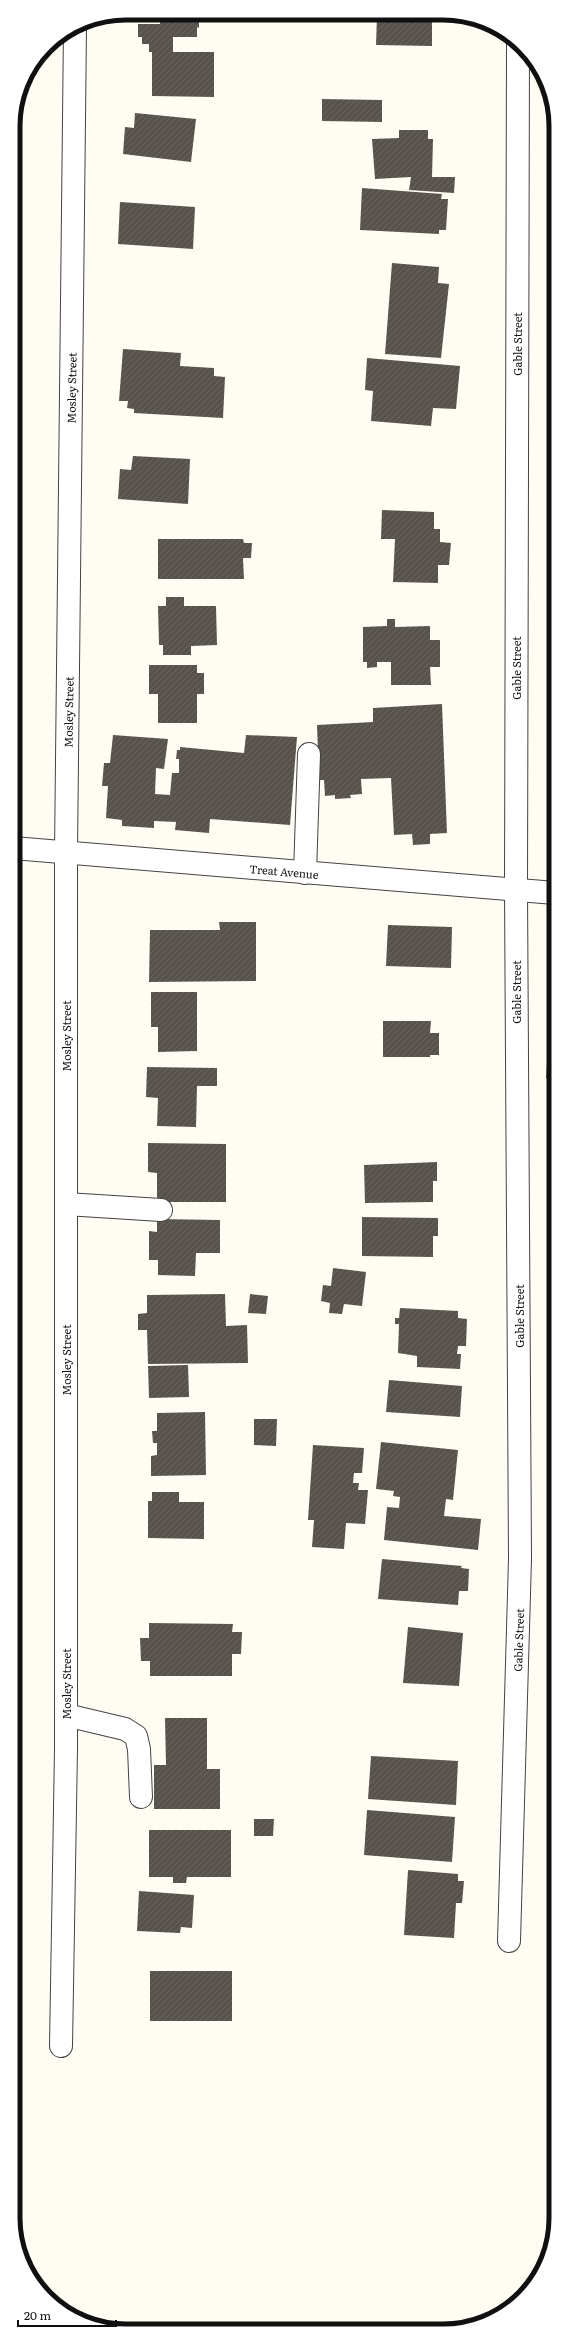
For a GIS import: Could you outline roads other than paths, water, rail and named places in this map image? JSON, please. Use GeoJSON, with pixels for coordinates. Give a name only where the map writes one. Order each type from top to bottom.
{"type":"FeatureCollection","features":[{"type":"Feature","properties":{"kind":"street","name":"Mosley Street"},"geometry":{"type":"LineString","coordinates":[[61,2046],[66,1715],[66,852],[75,33]]}},
{"type":"Feature","properties":{"kind":"street","name":"Gable Street"},"geometry":{"type":"LineString","coordinates":[[509,1942],[520,1559],[516,890],[518,51]]}},
{"type":"Feature","properties":{"kind":"street"},"geometry":{"type":"LineString","coordinates":[[305,872],[309,754]]}},
{"type":"Feature","properties":{"kind":"street","name":"Treat Avenue"},"geometry":{"type":"LineString","coordinates":[[20,848],[549,893]]}},
{"type":"Feature","properties":{"kind":"street"},"geometry":{"type":"LineString","coordinates":[[66,1204],[161,1210]]}},
{"type":"Feature","properties":{"kind":"street"},"geometry":{"type":"LineString","coordinates":[[66,1715],[125,1729],[136,1736],[139,1749],[141,1797]]}}]}
